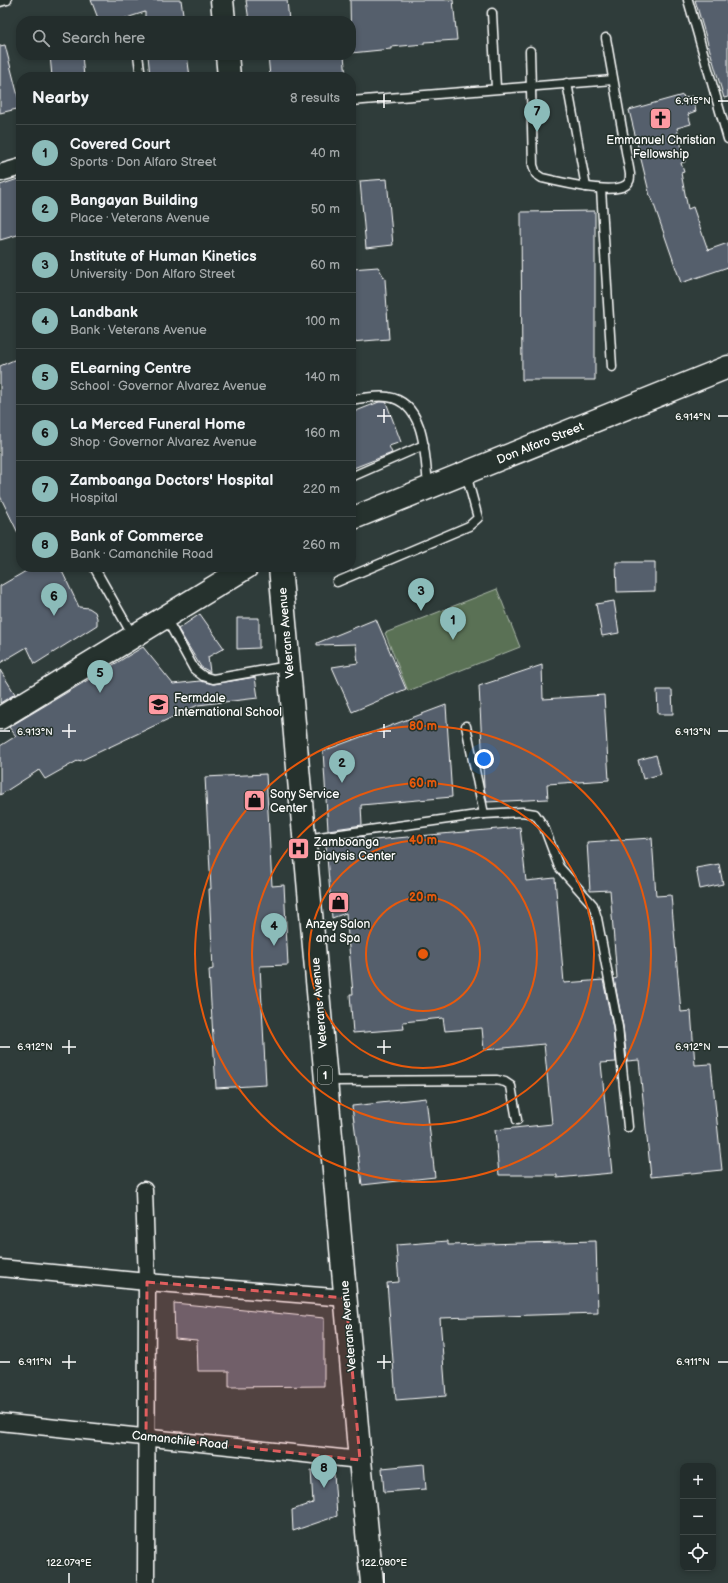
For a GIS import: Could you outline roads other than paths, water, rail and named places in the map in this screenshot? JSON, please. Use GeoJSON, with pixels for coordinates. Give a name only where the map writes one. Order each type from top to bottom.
{"type":"FeatureCollection","features":[{"type":"Feature","properties":{"kind":"main road"},"geometry":{"type":"LineString","coordinates":[[222,0],[224,16]]}},
{"type":"Feature","properties":{"kind":"main road"},"geometry":{"type":"LineString","coordinates":[[227,60],[229,72]]}},
{"type":"Feature","properties":{"kind":"main road","name":"Don Alfaro Street"},"geometry":{"type":"LineString","coordinates":[[356,516],[728,367]]}},
{"type":"Feature","properties":{"kind":"main road"},"geometry":{"type":"LineString","coordinates":[[0,718],[239,572]]}},
{"type":"Feature","properties":{"kind":"main road","name":"Veterans Avenue"},"geometry":{"type":"LineString","coordinates":[[280,572],[372,1583]]}},
{"type":"Feature","properties":{"kind":"street"},"geometry":{"type":"LineString","coordinates":[[0,173],[16,168]]}},
{"type":"Feature","properties":{"kind":"street"},"geometry":{"type":"LineString","coordinates":[[144,1190],[147,1282],[146,1583]]}},
{"type":"Feature","properties":{"kind":"street"},"geometry":{"type":"LineString","coordinates":[[0,1268],[147,1282],[346,1298]]}},
{"type":"Feature","properties":{"kind":"street","name":"Camanchile Road"},"geometry":{"type":"LineString","coordinates":[[0,1422],[360,1460]]}},
{"type":"Feature","properties":{"kind":"lane"},"geometry":{"type":"LineString","coordinates":[[0,2],[7,0]]}},
{"type":"Feature","properties":{"kind":"lane"},"geometry":{"type":"LineString","coordinates":[[688,0],[728,139]]}},
{"type":"Feature","properties":{"kind":"lane"},"geometry":{"type":"LineString","coordinates":[[492,13],[496,88]]}},
{"type":"Feature","properties":{"kind":"lane"},"geometry":{"type":"LineString","coordinates":[[530,52],[533,165],[536,174],[542,178],[586,187],[601,189],[622,187],[630,180],[630,174],[606,38]]}},
{"type":"Feature","properties":{"kind":"lane"},"geometry":{"type":"LineString","coordinates":[[139,60],[140,72]]}},
{"type":"Feature","properties":{"kind":"lane"},"geometry":{"type":"LineString","coordinates":[[356,101],[496,88],[613,80]]}},
{"type":"Feature","properties":{"kind":"lane"},"geometry":{"type":"LineString","coordinates":[[567,83],[586,187]]}},
{"type":"Feature","properties":{"kind":"lane"},"geometry":{"type":"LineString","coordinates":[[601,189],[612,367]]}},
{"type":"Feature","properties":{"kind":"lane"},"geometry":{"type":"LineString","coordinates":[[356,399],[378,396],[390,397],[410,409],[418,422],[424,446],[428,487]]}},
{"type":"Feature","properties":{"kind":"lane"},"geometry":{"type":"LineString","coordinates":[[356,475],[424,446]]}},
{"type":"Feature","properties":{"kind":"lane"},"geometry":{"type":"LineString","coordinates":[[337,582],[474,523],[478,518],[466,473]]}},
{"type":"Feature","properties":{"kind":"lane"},"geometry":{"type":"LineString","coordinates":[[97,572],[133,636]]}},
{"type":"Feature","properties":{"kind":"lane"},"geometry":{"type":"LineString","coordinates":[[166,617],[194,669],[203,676],[213,679],[289,666]]}},
{"type":"Feature","properties":{"kind":"lane"},"geometry":{"type":"LineString","coordinates":[[466,726],[484,814]]}},
{"type":"Feature","properties":{"kind":"lane"},"geometry":{"type":"LineString","coordinates":[[304,839],[484,814],[522,812],[535,814],[544,827],[559,867],[593,905],[597,918],[618,1027],[628,1127]]}},
{"type":"Feature","properties":{"kind":"lane"},"geometry":{"type":"LineString","coordinates":[[326,1081],[497,1080],[505,1082],[511,1086],[517,1120]]}},
{"type":"Feature","properties":{"kind":"place","name":"Emmanuel Christian Fellowship"},"geometry":{"type":"Point","coordinates":[661,119]}},
{"type":"Feature","properties":{"kind":"place","name":"Zamboanga Doctors' Hospital"},"geometry":{"type":"Point","coordinates":[537,132]}},
{"type":"Feature","properties":{"kind":"place","name":"Institute of Human Kinetics"},"geometry":{"type":"Point","coordinates":[421,611]}},
{"type":"Feature","properties":{"kind":"place","name":"La Merced Funeral Home"},"geometry":{"type":"Point","coordinates":[54,616]}},
{"type":"Feature","properties":{"kind":"place","name":"Covered Court"},"geometry":{"type":"Point","coordinates":[453,640]}},
{"type":"Feature","properties":{"kind":"place","name":"ELearning Centre"},"geometry":{"type":"Point","coordinates":[100,693]}},
{"type":"Feature","properties":{"kind":"place","name":"Fermdale International School"},"geometry":{"type":"Point","coordinates":[159,705]}},
{"type":"Feature","properties":{"kind":"place","name":"Bangayan Building"},"geometry":{"type":"Point","coordinates":[342,783]}},
{"type":"Feature","properties":{"kind":"place","name":"Sony Service Center"},"geometry":{"type":"Point","coordinates":[255,801]}},
{"type":"Feature","properties":{"kind":"place","name":"Zamboanga Dialysis Center"},"geometry":{"type":"Point","coordinates":[299,849]}},
{"type":"Feature","properties":{"kind":"place","name":"Anzey Salon and Spa"},"geometry":{"type":"Point","coordinates":[338,903]}},
{"type":"Feature","properties":{"kind":"place","name":"Landbank"},"geometry":{"type":"Point","coordinates":[274,946]}},
{"type":"Feature","properties":{"kind":"place","name":"Bank of Commerce"},"geometry":{"type":"Point","coordinates":[324,1488]}}]}
